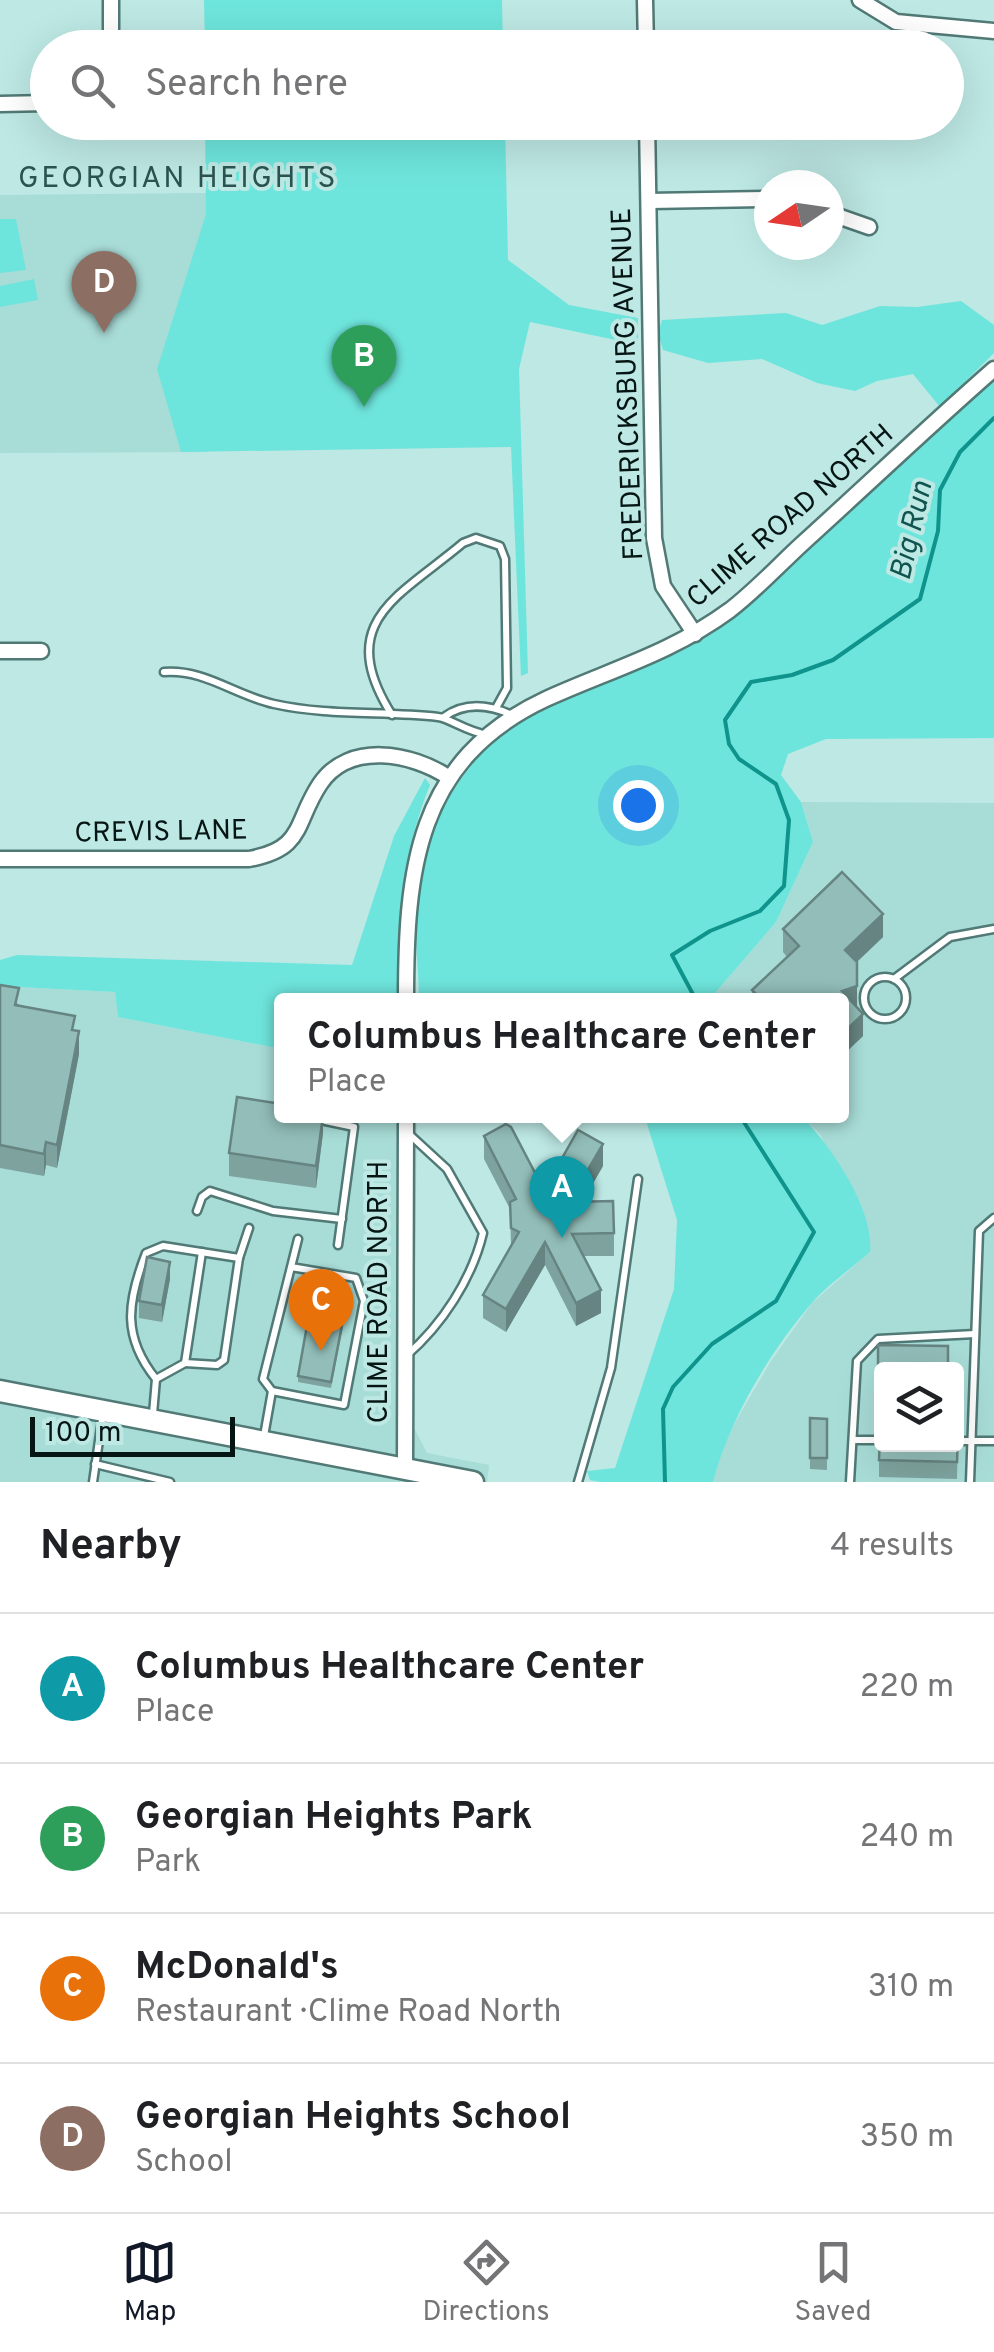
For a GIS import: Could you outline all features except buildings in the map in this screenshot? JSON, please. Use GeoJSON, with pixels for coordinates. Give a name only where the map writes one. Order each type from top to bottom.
{"type":"FeatureCollection","features":[{"type":"Feature","properties":{"kind":"main road"},"geometry":{"type":"LineString","coordinates":[[0,1391],[263,1442],[404,1476],[473,1482]]}},
{"type":"Feature","properties":{"kind":"street"},"geometry":{"type":"LineString","coordinates":[[111,30],[112,0]]}},
{"type":"Feature","properties":{"kind":"street"},"geometry":{"type":"LineString","coordinates":[[645,0],[646,30]]}},
{"type":"Feature","properties":{"kind":"street"},"geometry":{"type":"LineString","coordinates":[[860,0],[896,22],[994,31]]}},
{"type":"Feature","properties":{"kind":"street"},"geometry":{"type":"LineString","coordinates":[[0,104],[30,104]]}},
{"type":"Feature","properties":{"kind":"street","name":"FREDERICKSBURG AVENUE"},"geometry":{"type":"LineString","coordinates":[[648,140],[654,538],[664,586],[694,634]]}},
{"type":"Feature","properties":{"kind":"street"},"geometry":{"type":"LineString","coordinates":[[648,201],[754,199]]}},
{"type":"Feature","properties":{"kind":"street"},"geometry":{"type":"LineString","coordinates":[[844,218],[869,227]]}},
{"type":"Feature","properties":{"kind":"street","name":"CLIME ROAD NORTH"},"geometry":{"type":"LineString","coordinates":[[406,993],[411,874],[423,829],[448,777],[489,736],[543,700],[646,661],[733,608],[994,369]]}},
{"type":"Feature","properties":{"kind":"street"},"geometry":{"type":"LineString","coordinates":[[0,651],[40,651]]}},
{"type":"Feature","properties":{"kind":"street","name":"CREVIS LANE"},"geometry":{"type":"LineString","coordinates":[[0,859],[249,859],[279,850],[292,841],[302,828],[320,784],[343,763],[360,758],[409,757],[448,777]]}},
{"type":"Feature","properties":{"kind":"street","name":"CLIME ROAD NORTH"},"geometry":{"type":"LineString","coordinates":[[404,1476],[406,1123]]}},
{"type":"Feature","properties":{"kind":"lane"},"geometry":{"type":"LineString","coordinates":[[392,715],[379,694],[369,647],[378,614],[463,543],[476,538],[500,546],[505,559],[507,688],[496,708]]}},
{"type":"Feature","properties":{"kind":"lane"},"geometry":{"type":"LineString","coordinates":[[164,672],[202,674],[238,693],[288,706],[444,717],[466,732],[489,736]]}},
{"type":"Feature","properties":{"kind":"lane"},"geometry":{"type":"LineString","coordinates":[[444,717],[453,710],[480,705],[515,717]]}},
{"type":"Feature","properties":{"kind":"lane"},"geometry":{"type":"LineString","coordinates":[[894,979],[904,988],[906,1002],[898,1014],[878,1018],[868,1009],[866,989],[875,979],[894,979],[950,937],[994,930]]}},
{"type":"Feature","properties":{"kind":"lane"},"geometry":{"type":"LineString","coordinates":[[335,1123],[354,1127],[338,1244]]}},
{"type":"Feature","properties":{"kind":"lane"},"geometry":{"type":"LineString","coordinates":[[406,1132],[431,1150],[447,1169],[483,1233],[478,1254],[434,1332],[406,1356]]}},
{"type":"Feature","properties":{"kind":"lane"},"geometry":{"type":"LineString","coordinates":[[578,1482],[611,1368],[638,1179]]}},
{"type":"Feature","properties":{"kind":"lane"},"geometry":{"type":"LineString","coordinates":[[197,1210],[202,1197],[210,1191],[274,1210],[342,1219]]}},
{"type":"Feature","properties":{"kind":"lane"},"geometry":{"type":"LineString","coordinates":[[970,1482],[979,1231],[994,1218]]}},
{"type":"Feature","properties":{"kind":"lane"},"geometry":{"type":"LineString","coordinates":[[156,1378],[184,1362],[217,1364],[224,1360],[239,1258],[249,1228]]}},
{"type":"Feature","properties":{"kind":"lane"},"geometry":{"type":"LineString","coordinates":[[291,1267],[356,1278],[364,1301],[344,1405],[272,1391],[263,1379],[298,1238]]}},
{"type":"Feature","properties":{"kind":"lane"},"geometry":{"type":"LineString","coordinates":[[152,1420],[156,1378],[131,1342],[136,1278],[146,1253],[163,1246],[239,1258]]}},
{"type":"Feature","properties":{"kind":"lane"},"geometry":{"type":"LineString","coordinates":[[184,1362],[202,1252]]}},
{"type":"Feature","properties":{"kind":"lane"},"geometry":{"type":"LineString","coordinates":[[850,1482],[857,1361],[878,1339],[976,1334]]}},
{"type":"Feature","properties":{"kind":"lane"},"geometry":{"type":"LineString","coordinates":[[263,1442],[272,1391]]}},
{"type":"Feature","properties":{"kind":"lane"},"geometry":{"type":"LineString","coordinates":[[93,1482],[103,1412]]}},
{"type":"Feature","properties":{"kind":"lane"},"geometry":{"type":"LineString","coordinates":[[855,1440],[874,1440]]}},
{"type":"Feature","properties":{"kind":"lane"},"geometry":{"type":"LineString","coordinates":[[964,1441],[994,1441]]}},
{"type":"Feature","properties":{"kind":"lane"},"geometry":{"type":"LineString","coordinates":[[95,1464],[170,1482]]}},
{"type":"Feature","properties":{"kind":"shaded area"},"geometry":{"type":"Polygon","coordinates":[[[204,0],[502,0],[503,30],[205,30],[204,0]]]}},
{"type":"Feature","properties":{"kind":"shaded area"},"geometry":{"type":"Polygon","coordinates":[[[205,140],[505,140],[508,260],[569,305],[638,318],[638,339],[630,343],[530,322],[519,369],[528,673],[521,676],[511,447],[181,452],[157,369],[206,214],[205,140]]]}},
{"type":"Feature","properties":{"kind":"shaded area"},"geometry":{"type":"Polygon","coordinates":[[[206,193],[208,452],[0,453],[0,195],[206,193]]]}},
{"type":"Feature","properties":{"kind":"shaded area"},"geometry":{"type":"Polygon","coordinates":[[[0,219],[16,219],[26,270],[0,273],[0,219]]]}},
{"type":"Feature","properties":{"kind":"shaded area"},"geometry":{"type":"Polygon","coordinates":[[[34,279],[38,300],[0,307],[0,286],[34,279]]]}},
{"type":"Feature","properties":{"kind":"shaded area"},"geometry":{"type":"Polygon","coordinates":[[[961,301],[994,325],[994,353],[940,407],[913,374],[877,381],[855,391],[817,383],[762,359],[708,363],[663,350],[658,333],[662,320],[786,313],[822,325],[880,306],[917,307],[961,301]]]}},
{"type":"Feature","properties":{"kind":"shaded area"},"geometry":{"type":"Polygon","coordinates":[[[994,378],[994,738],[826,739],[788,754],[781,775],[801,802],[813,842],[776,922],[715,993],[419,993],[416,918],[427,849],[438,818],[474,762],[498,739],[557,702],[677,653],[716,631],[994,378]]]}},
{"type":"Feature","properties":{"kind":"shaded area"},"geometry":{"type":"Polygon","coordinates":[[[425,778],[430,785],[407,864],[398,993],[274,993],[274,1047],[118,1017],[115,992],[0,986],[0,960],[17,955],[352,965],[394,836],[425,778]]]}},
{"type":"Feature","properties":{"kind":"shaded area"},"geometry":{"type":"Polygon","coordinates":[[[801,802],[994,803],[994,1482],[713,1482],[723,1443],[771,1361],[812,1303],[870,1252],[820,1134],[808,1123],[849,1123],[849,993],[715,993],[776,922],[813,842],[801,802]]]}},
{"type":"Feature","properties":{"kind":"shaded area"},"geometry":{"type":"Polygon","coordinates":[[[0,986],[115,992],[118,1017],[274,1047],[274,1123],[417,1123],[413,1426],[427,1453],[489,1465],[487,1482],[0,1482],[0,986]]]}},
{"type":"Feature","properties":{"kind":"shaded area"},"geometry":{"type":"Polygon","coordinates":[[[807,1123],[848,1179],[870,1235],[870,1252],[817,1297],[766,1366],[729,1435],[713,1482],[600,1482],[590,1480],[587,1471],[615,1468],[674,1289],[677,1220],[647,1124],[807,1123]]]}},
{"type":"Feature","properties":{"kind":"waterway","name":"Big Run"},"geometry":{"type":"LineString","coordinates":[[692,993],[672,955],[710,931],[760,911],[784,886],[789,820],[776,784],[739,759],[729,744],[725,720],[751,682],[792,675],[833,660],[920,599],[938,531],[940,490],[960,452],[994,418]]}},
{"type":"Feature","properties":{"kind":"waterway","name":"Big Run"},"geometry":{"type":"LineString","coordinates":[[665,1482],[663,1409],[673,1387],[712,1344],[776,1301],[814,1232],[744,1123]]}},
{"type":"Feature","properties":{"kind":"place","name":"Georgian Heights School"},"geometry":{"type":"Point","coordinates":[104,333]}},
{"type":"Feature","properties":{"kind":"place","name":"Georgian Heights Park"},"geometry":{"type":"Point","coordinates":[364,407]}},
{"type":"Feature","properties":{"kind":"place","name":"Columbus Healthcare Center"},"geometry":{"type":"Point","coordinates":[562,1238]}},
{"type":"Feature","properties":{"kind":"place","name":"McDonald's"},"geometry":{"type":"Point","coordinates":[321,1351]}},
{"type":"Feature","properties":{"kind":"district","name":"GEORGIAN HEIGHTS"},"geometry":{"type":"Point","coordinates":[178,179]}}]}
